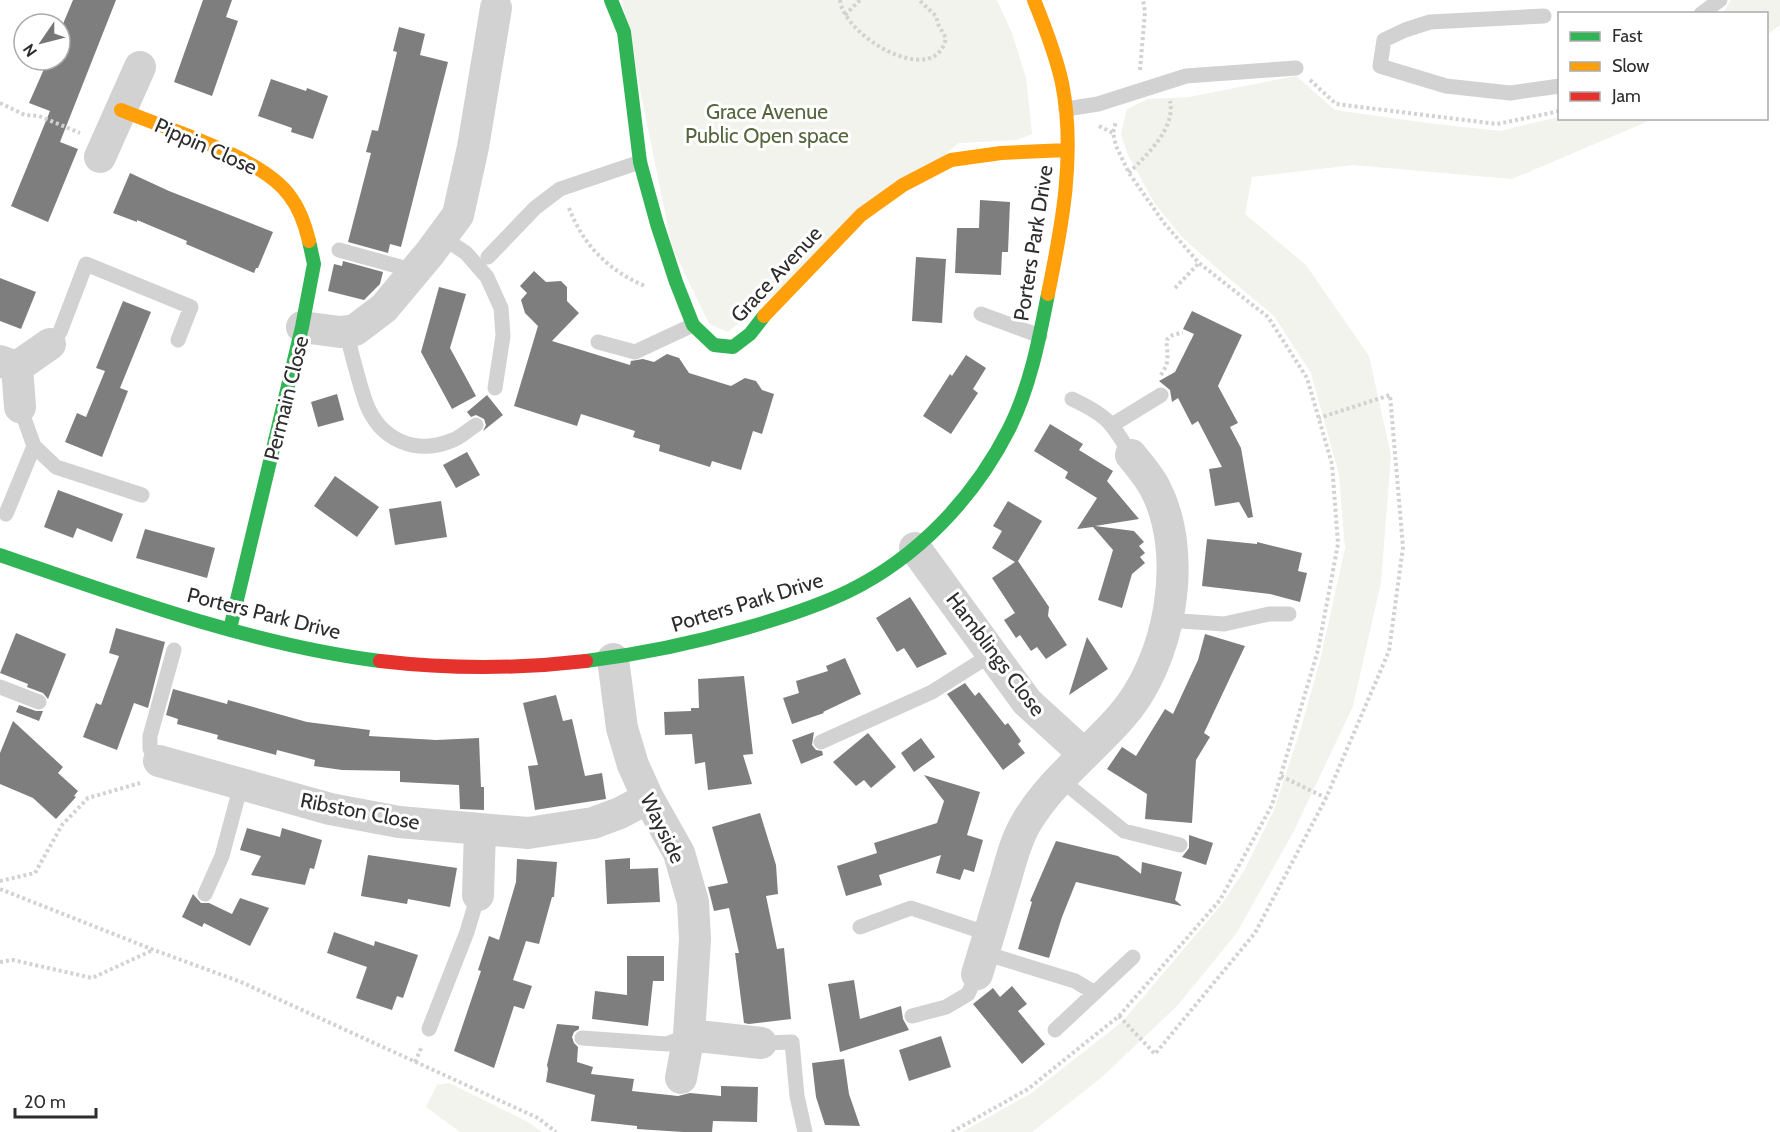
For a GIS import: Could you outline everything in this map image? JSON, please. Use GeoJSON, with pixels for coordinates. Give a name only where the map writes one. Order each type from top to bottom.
{"type":"FeatureCollection","features":[{"type":"Feature","properties":{"kind":"street","name":"Grace Avenue"},"geometry":{"type":"LineString","coordinates":[[611,0],[624,33],[640,162],[657,224],[693,325],[714,345],[734,347],[750,334],[777,301],[861,215],[903,185],[951,160],[1001,153],[1068,150]]}},
{"type":"Feature","properties":{"kind":"street","name":"Porters Park Drive"},"geometry":{"type":"LineString","coordinates":[[0,555],[99,589],[231,629],[357,658],[432,666],[490,668],[613,659],[719,637],[791,614],[868,582],[915,548],[943,522],[976,484],[999,450],[1014,422],[1025,392],[1040,336],[1065,198],[1068,150],[1066,109],[1056,62],[1034,0]]}},
{"type":"Feature","properties":{"kind":"street"},"geometry":{"type":"LineString","coordinates":[[346,331],[356,330],[384,308],[458,215],[473,147],[496,8]]}},
{"type":"Feature","properties":{"kind":"street"},"geometry":{"type":"LineString","coordinates":[[103,151],[140,67]]}},
{"type":"Feature","properties":{"kind":"street","name":"Pippin Close"},"geometry":{"type":"LineString","coordinates":[[121,110],[231,154],[266,172],[289,194],[303,217],[314,264],[302,327]]}},
{"type":"Feature","properties":{"kind":"street","name":"Permain Close"},"geometry":{"type":"LineString","coordinates":[[231,629],[302,327],[346,331]]}},
{"type":"Feature","properties":{"kind":"street"},"geometry":{"type":"LineString","coordinates":[[20,407],[8,364],[50,344]]}},
{"type":"Feature","properties":{"kind":"street"},"geometry":{"type":"LineString","coordinates":[[983,954],[1014,849],[1025,825],[1040,801],[1121,717],[1146,678],[1161,644],[1172,597],[1173,552],[1164,512],[1155,487],[1131,455]]}},
{"type":"Feature","properties":{"kind":"street","name":"Hamblings Close"},"geometry":{"type":"LineString","coordinates":[[915,548],[1028,702],[1084,754]]}},
{"type":"Feature","properties":{"kind":"street","name":"Wayside"},"geometry":{"type":"LineString","coordinates":[[613,659],[622,728],[633,765],[678,853],[693,903],[695,939],[689,1035],[681,1078]]}},
{"type":"Feature","properties":{"kind":"street","name":"Ribston Close"},"geometry":{"type":"LineString","coordinates":[[159,761],[330,809],[399,822],[528,833],[593,823],[620,813],[648,798]]}},
{"type":"Feature","properties":{"kind":"street"},"geometry":{"type":"LineString","coordinates":[[478,895],[480,829]]}},
{"type":"Feature","properties":{"kind":"street"},"geometry":{"type":"LineString","coordinates":[[689,1035],[761,1043]]}},
{"type":"Feature","properties":{"kind":"lane"},"geometry":{"type":"LineString","coordinates":[[1704,12],[1720,0]]}},
{"type":"Feature","properties":{"kind":"lane"},"geometry":{"type":"LineString","coordinates":[[1544,16],[1430,22],[1384,40],[1380,66],[1446,86],[1510,93],[1558,86]]}},
{"type":"Feature","properties":{"kind":"lane"},"geometry":{"type":"LineString","coordinates":[[1066,109],[1098,104],[1186,76],[1296,68]]}},
{"type":"Feature","properties":{"kind":"lane"},"geometry":{"type":"LineString","coordinates":[[488,256],[535,208],[560,189],[640,162]]}},
{"type":"Feature","properties":{"kind":"lane"},"geometry":{"type":"LineString","coordinates":[[442,237],[466,252],[487,278],[501,308],[503,336],[495,388]]}},
{"type":"Feature","properties":{"kind":"lane"},"geometry":{"type":"LineString","coordinates":[[339,250],[415,271]]}},
{"type":"Feature","properties":{"kind":"lane"},"geometry":{"type":"LineString","coordinates":[[50,344],[60,332],[86,264],[191,307],[178,340]]}},
{"type":"Feature","properties":{"kind":"lane"},"geometry":{"type":"LineString","coordinates":[[981,314],[1040,336]]}},
{"type":"Feature","properties":{"kind":"lane"},"geometry":{"type":"LineString","coordinates":[[598,342],[635,352],[693,325]]}},
{"type":"Feature","properties":{"kind":"lane"},"geometry":{"type":"LineString","coordinates":[[346,331],[367,405],[378,424],[392,438],[407,445],[430,446],[453,440],[476,424]]}},
{"type":"Feature","properties":{"kind":"lane"},"geometry":{"type":"LineString","coordinates":[[1113,425],[1161,394]]}},
{"type":"Feature","properties":{"kind":"lane"},"geometry":{"type":"LineString","coordinates":[[1072,399],[1098,411],[1113,425],[1131,455]]}},
{"type":"Feature","properties":{"kind":"lane"},"geometry":{"type":"LineString","coordinates":[[20,407],[34,446],[56,467],[142,495]]}},
{"type":"Feature","properties":{"kind":"lane"},"geometry":{"type":"LineString","coordinates":[[6,514],[34,446]]}},
{"type":"Feature","properties":{"kind":"lane"},"geometry":{"type":"LineString","coordinates":[[1167,620],[1224,624],[1269,614],[1289,614]]}},
{"type":"Feature","properties":{"kind":"lane"},"geometry":{"type":"LineString","coordinates":[[159,761],[150,749],[150,736],[174,650]]}},
{"type":"Feature","properties":{"kind":"lane"},"geometry":{"type":"LineString","coordinates":[[821,742],[932,692],[992,654]]}},
{"type":"Feature","properties":{"kind":"lane"},"geometry":{"type":"LineString","coordinates":[[0,687],[39,702]]}},
{"type":"Feature","properties":{"kind":"lane"},"geometry":{"type":"LineString","coordinates":[[1060,779],[1124,831],[1180,845]]}},
{"type":"Feature","properties":{"kind":"lane"},"geometry":{"type":"LineString","coordinates":[[205,894],[222,856],[241,785]]}},
{"type":"Feature","properties":{"kind":"lane"},"geometry":{"type":"LineString","coordinates":[[429,1029],[467,932],[478,895]]}},
{"type":"Feature","properties":{"kind":"lane"},"geometry":{"type":"LineString","coordinates":[[860,927],[911,908],[983,954],[1075,981],[1095,993]]}},
{"type":"Feature","properties":{"kind":"lane"},"geometry":{"type":"LineString","coordinates":[[912,1016],[946,1007],[968,994],[983,954]]}},
{"type":"Feature","properties":{"kind":"lane"},"geometry":{"type":"LineString","coordinates":[[1055,1030],[1134,957]]}},
{"type":"Feature","properties":{"kind":"lane"},"geometry":{"type":"LineString","coordinates":[[582,1038],[667,1044],[689,1035]]}},
{"type":"Feature","properties":{"kind":"lane"},"geometry":{"type":"LineString","coordinates":[[761,1043],[792,1042],[797,1096],[805,1132]]}},
{"type":"Feature","properties":{"kind":"path"},"geometry":{"type":"LineString","coordinates":[[840,0],[841,10],[872,42],[896,56],[918,60],[931,58],[944,45],[946,38],[936,16],[919,0]]}},
{"type":"Feature","properties":{"kind":"path"},"geometry":{"type":"LineString","coordinates":[[845,15],[860,0]]}},
{"type":"Feature","properties":{"kind":"path"},"geometry":{"type":"LineString","coordinates":[[1138,90],[1145,12],[1143,0]]}},
{"type":"Feature","properties":{"kind":"path"},"geometry":{"type":"LineString","coordinates":[[1296,68],[1336,104],[1497,124],[1558,111]]}},
{"type":"Feature","properties":{"kind":"path"},"geometry":{"type":"LineString","coordinates":[[1129,173],[1155,145],[1165,129],[1172,107],[1167,82]]}},
{"type":"Feature","properties":{"kind":"path"},"geometry":{"type":"LineString","coordinates":[[0,103],[25,115],[39,116],[103,151]]}},
{"type":"Feature","properties":{"kind":"path"},"geometry":{"type":"LineString","coordinates":[[560,189],[586,242],[607,264],[632,280],[684,302]]}},
{"type":"Feature","properties":{"kind":"path"},"geometry":{"type":"LineString","coordinates":[[1175,288],[1199,263]]}},
{"type":"Feature","properties":{"kind":"path"},"geometry":{"type":"LineString","coordinates":[[1161,394],[1156,384],[1167,363],[1166,342],[1169,336],[1183,333]]}},
{"type":"Feature","properties":{"kind":"path"},"geometry":{"type":"LineString","coordinates":[[1119,1016],[1155,1054],[1255,933],[1326,798],[1389,651],[1403,547],[1390,395],[1319,418]]}},
{"type":"Feature","properties":{"kind":"path"},"geometry":{"type":"LineString","coordinates":[[0,881],[35,873],[62,825],[88,798],[134,786],[151,777],[159,761]]}},
{"type":"Feature","properties":{"kind":"path"},"geometry":{"type":"LineString","coordinates":[[1281,776],[1326,798]]}},
{"type":"Feature","properties":{"kind":"path"},"geometry":{"type":"LineString","coordinates":[[0,889],[252,987],[538,1118],[556,1132]]}},
{"type":"Feature","properties":{"kind":"path"},"geometry":{"type":"LineString","coordinates":[[0,962],[12,960],[92,978],[154,950]]}},
{"type":"Feature","properties":{"kind":"green space","name":"Grace Avenue Public Open space"},"geometry":{"type":"Polygon","coordinates":[[[622,0],[997,0],[1012,33],[1026,78],[1032,134],[1017,140],[959,143],[728,332],[709,324],[672,247],[622,0]]]}},
{"type":"Feature","properties":{"kind":"green space"},"geometry":{"type":"Polygon","coordinates":[[[1731,0],[1780,0],[1780,25],[1768,34],[1768,12],[1724,12],[1731,0]]]}},
{"type":"Feature","properties":{"kind":"green space"},"geometry":{"type":"Polygon","coordinates":[[[1296,76],[1335,110],[1427,123],[1500,131],[1558,117],[1558,120],[1648,120],[1512,179],[1353,165],[1252,177],[1245,214],[1306,265],[1369,356],[1391,455],[1381,582],[1353,706],[1294,831],[1236,934],[1177,1006],[1101,1078],[1032,1132],[962,1132],[1030,1094],[1122,1022],[1221,905],[1244,871],[1274,810],[1300,731],[1320,661],[1345,548],[1339,475],[1311,373],[1274,316],[1181,236],[1155,204],[1128,155],[1121,134],[1127,109],[1148,99],[1189,97],[1296,76]]]}},
{"type":"Feature","properties":{"kind":"green space"},"geometry":{"type":"Polygon","coordinates":[[[449,1083],[528,1122],[542,1132],[460,1132],[426,1107],[437,1085],[449,1083]]]}},
{"type":"Feature","properties":{"kind":"building"},"geometry":{"type":"Polygon","coordinates":[[[73,0],[116,0],[60,142],[78,149],[48,222],[11,206],[50,111],[29,103],[43,72],[72,72],[72,12],[68,12],[73,0]]]}},
{"type":"Feature","properties":{"kind":"building"},"geometry":{"type":"Polygon","coordinates":[[[203,0],[232,0],[226,17],[238,21],[212,96],[174,82],[203,0]]]}},
{"type":"Feature","properties":{"kind":"building"},"geometry":{"type":"Polygon","coordinates":[[[399,27],[425,34],[420,55],[448,62],[401,247],[390,244],[388,253],[348,242],[371,153],[366,152],[372,130],[378,131],[397,52],[393,51],[399,27]]]}},
{"type":"Feature","properties":{"kind":"building"},"geometry":{"type":"Polygon","coordinates":[[[271,79],[328,96],[313,139],[291,132],[292,128],[258,116],[271,79]]]}},
{"type":"Feature","properties":{"kind":"building"},"geometry":{"type":"Polygon","coordinates":[[[130,173],[273,232],[258,268],[254,273],[186,244],[187,241],[137,220],[137,222],[113,213],[130,173]]]}},
{"type":"Feature","properties":{"kind":"building"},"geometry":{"type":"Polygon","coordinates":[[[980,200],[1010,202],[1008,252],[1002,252],[1001,275],[955,273],[957,228],[979,228],[980,200]]]}},
{"type":"Feature","properties":{"kind":"building"},"geometry":{"type":"Polygon","coordinates":[[[916,257],[946,259],[942,323],[912,321],[916,257]]]}},
{"type":"Feature","properties":{"kind":"building"},"geometry":{"type":"Polygon","coordinates":[[[343,261],[383,272],[380,284],[364,300],[328,291],[334,264],[342,266],[343,261]]]}},
{"type":"Feature","properties":{"kind":"building"},"geometry":{"type":"Polygon","coordinates":[[[534,271],[546,282],[561,281],[567,287],[567,301],[579,313],[552,341],[630,365],[631,361],[643,359],[654,362],[667,354],[679,358],[689,373],[731,386],[745,378],[756,381],[762,390],[774,394],[762,434],[753,431],[741,470],[712,461],[710,467],[659,451],[660,445],[633,437],[635,431],[581,414],[577,426],[514,406],[538,326],[525,313],[521,300],[527,293],[520,286],[534,271]]]}},
{"type":"Feature","properties":{"kind":"building"},"geometry":{"type":"Polygon","coordinates":[[[0,278],[36,292],[21,329],[0,321],[0,278]]]}},
{"type":"Feature","properties":{"kind":"building"},"geometry":{"type":"Polygon","coordinates":[[[439,287],[466,294],[450,348],[476,396],[452,409],[421,352],[439,287]]]}},
{"type":"Feature","properties":{"kind":"building"},"geometry":{"type":"Polygon","coordinates":[[[123,301],[151,312],[120,388],[128,391],[102,457],[65,442],[77,413],[86,417],[105,371],[96,368],[123,301]]]}},
{"type":"Feature","properties":{"kind":"building"},"geometry":{"type":"Polygon","coordinates":[[[1192,311],[1242,335],[1218,386],[1238,423],[1230,427],[1241,448],[1253,517],[1248,518],[1239,502],[1215,506],[1209,469],[1222,467],[1198,421],[1192,425],[1178,398],[1172,402],[1170,390],[1159,381],[1175,372],[1194,334],[1183,329],[1192,311]]]}},
{"type":"Feature","properties":{"kind":"building"},"geometry":{"type":"Polygon","coordinates":[[[966,355],[986,368],[973,389],[978,393],[951,434],[923,416],[950,374],[952,376],[966,355]]]}},
{"type":"Feature","properties":{"kind":"building"},"geometry":{"type":"Polygon","coordinates":[[[337,394],[344,420],[318,427],[311,402],[337,394]]]}},
{"type":"Feature","properties":{"kind":"building"},"geometry":{"type":"Polygon","coordinates":[[[487,395],[503,415],[483,431],[486,425],[484,419],[476,415],[471,417],[467,412],[487,395]]]}},
{"type":"Feature","properties":{"kind":"building"},"geometry":{"type":"Polygon","coordinates":[[[1050,424],[1083,444],[1079,450],[1113,471],[1107,481],[1139,519],[1095,526],[1134,531],[1144,542],[1139,546],[1145,553],[1140,557],[1145,563],[1132,574],[1122,608],[1098,600],[1113,550],[1093,527],[1077,529],[1097,498],[1065,478],[1068,472],[1034,451],[1050,424]]]}},
{"type":"Feature","properties":{"kind":"building"},"geometry":{"type":"Polygon","coordinates":[[[467,452],[480,475],[456,488],[443,465],[467,452]]]}},
{"type":"Feature","properties":{"kind":"building"},"geometry":{"type":"Polygon","coordinates":[[[335,476],[379,507],[357,537],[314,506],[335,476]]]}},
{"type":"Feature","properties":{"kind":"building"},"geometry":{"type":"Polygon","coordinates":[[[58,490],[123,514],[112,542],[77,528],[73,538],[44,527],[58,490]]]}},
{"type":"Feature","properties":{"kind":"building"},"geometry":{"type":"Polygon","coordinates":[[[441,501],[447,537],[395,545],[389,509],[441,501]]]}},
{"type":"Feature","properties":{"kind":"building"},"geometry":{"type":"Polygon","coordinates":[[[1008,501],[1042,521],[1018,561],[1049,607],[1048,616],[1067,645],[1046,659],[1037,647],[1031,651],[1020,635],[1016,638],[1004,620],[1015,613],[992,578],[1015,562],[992,548],[1002,531],[993,526],[1008,501]]]}},
{"type":"Feature","properties":{"kind":"building"},"geometry":{"type":"Polygon","coordinates":[[[145,529],[215,548],[207,578],[136,558],[145,529]]]}},
{"type":"Feature","properties":{"kind":"building"},"geometry":{"type":"Polygon","coordinates":[[[1207,539],[1257,544],[1257,542],[1302,553],[1298,571],[1307,573],[1300,602],[1270,594],[1202,586],[1207,539]]]}},
{"type":"Feature","properties":{"kind":"building"},"geometry":{"type":"Polygon","coordinates":[[[910,597],[947,654],[917,668],[904,648],[897,652],[876,618],[910,597]]]}},
{"type":"Feature","properties":{"kind":"building"},"geometry":{"type":"Polygon","coordinates":[[[116,628],[165,642],[148,708],[134,703],[117,750],[83,737],[96,703],[101,705],[119,656],[109,653],[116,628]]]}},
{"type":"Feature","properties":{"kind":"building"},"geometry":{"type":"Polygon","coordinates":[[[16,633],[66,654],[48,699],[43,693],[27,687],[28,684],[0,673],[16,633]]]}},
{"type":"Feature","properties":{"kind":"building"},"geometry":{"type":"Polygon","coordinates":[[[1205,634],[1245,646],[1204,733],[1210,737],[1196,760],[1192,823],[1145,819],[1147,794],[1107,769],[1122,747],[1136,756],[1165,709],[1173,714],[1198,660],[1205,634]]]}},
{"type":"Feature","properties":{"kind":"building"},"geometry":{"type":"Polygon","coordinates":[[[1087,637],[1108,669],[1069,695],[1087,637]]]}},
{"type":"Feature","properties":{"kind":"building"},"geometry":{"type":"Polygon","coordinates":[[[845,658],[861,694],[824,713],[792,724],[783,698],[799,693],[796,681],[828,671],[826,666],[845,658]]]}},
{"type":"Feature","properties":{"kind":"building"},"geometry":{"type":"Polygon","coordinates":[[[744,676],[753,754],[743,755],[752,784],[708,790],[705,762],[695,764],[692,734],[665,735],[664,712],[691,711],[691,708],[699,708],[698,679],[744,676]]]}},
{"type":"Feature","properties":{"kind":"building"},"geometry":{"type":"Polygon","coordinates":[[[965,683],[975,696],[979,692],[1005,725],[1008,723],[1021,741],[1018,744],[1025,753],[1003,770],[947,694],[965,683]]]}},
{"type":"Feature","properties":{"kind":"building"},"geometry":{"type":"Polygon","coordinates":[[[173,689],[227,704],[228,700],[307,722],[370,730],[369,736],[436,740],[479,738],[484,810],[460,809],[459,785],[400,782],[400,771],[342,770],[314,766],[315,760],[277,750],[276,755],[217,739],[218,735],[177,724],[178,719],[166,715],[173,689]]]}},
{"type":"Feature","properties":{"kind":"building"},"geometry":{"type":"Polygon","coordinates":[[[556,695],[563,721],[572,719],[585,776],[602,773],[606,799],[535,810],[528,766],[538,765],[523,703],[556,695]]]}},
{"type":"Feature","properties":{"kind":"building"},"geometry":{"type":"Polygon","coordinates":[[[19,705],[43,711],[39,721],[16,712],[19,705]]]}},
{"type":"Feature","properties":{"kind":"building"},"geometry":{"type":"Polygon","coordinates":[[[13,721],[63,767],[58,773],[78,791],[74,796],[76,797],[56,819],[33,798],[0,784],[0,753],[13,721]]]}},
{"type":"Feature","properties":{"kind":"building"},"geometry":{"type":"Polygon","coordinates":[[[814,732],[812,745],[816,750],[822,751],[823,755],[801,764],[792,740],[814,732]]]}},
{"type":"Feature","properties":{"kind":"building"},"geometry":{"type":"Polygon","coordinates":[[[868,733],[896,767],[871,788],[864,780],[856,786],[833,762],[868,733]]]}},
{"type":"Feature","properties":{"kind":"building"},"geometry":{"type":"Polygon","coordinates":[[[921,738],[935,757],[914,772],[901,753],[921,738]]]}},
{"type":"Feature","properties":{"kind":"building"},"geometry":{"type":"Polygon","coordinates":[[[924,775],[980,792],[967,835],[983,840],[974,872],[964,869],[960,880],[936,873],[941,855],[879,875],[882,885],[846,896],[837,866],[877,853],[874,843],[937,823],[944,801],[924,775]]]}},
{"type":"Feature","properties":{"kind":"building"},"geometry":{"type":"Polygon","coordinates":[[[760,813],[776,865],[778,894],[766,896],[777,949],[784,948],[791,1019],[749,1024],[744,1023],[735,953],[739,953],[729,908],[714,911],[708,887],[728,883],[712,827],[760,813]]]}},
{"type":"Feature","properties":{"kind":"building"},"geometry":{"type":"Polygon","coordinates":[[[247,828],[280,837],[282,828],[322,840],[314,869],[310,868],[305,885],[251,875],[261,856],[240,850],[247,828]]]}},
{"type":"Feature","properties":{"kind":"building"},"geometry":{"type":"Polygon","coordinates":[[[1189,835],[1213,843],[1206,865],[1182,857],[1189,848],[1189,835]]]}},
{"type":"Feature","properties":{"kind":"building"},"geometry":{"type":"Polygon","coordinates":[[[1056,841],[1118,856],[1141,874],[1142,862],[1182,872],[1175,900],[1182,906],[1076,882],[1049,958],[1018,949],[1032,902],[1030,901],[1056,841]]]}},
{"type":"Feature","properties":{"kind":"building"},"geometry":{"type":"Polygon","coordinates":[[[368,855],[457,868],[450,907],[408,899],[407,904],[361,896],[368,855]]]}},
{"type":"Feature","properties":{"kind":"building"},"geometry":{"type":"Polygon","coordinates":[[[630,858],[630,869],[658,868],[660,902],[607,904],[605,860],[630,858]]]}},
{"type":"Feature","properties":{"kind":"building"},"geometry":{"type":"Polygon","coordinates":[[[517,859],[557,862],[554,897],[552,897],[539,944],[526,941],[513,980],[532,986],[524,1009],[514,1006],[494,1068],[454,1051],[481,971],[478,970],[489,936],[499,940],[516,882],[517,859]]]}},
{"type":"Feature","properties":{"kind":"building"},"geometry":{"type":"Polygon","coordinates":[[[193,894],[201,903],[209,903],[232,914],[240,898],[269,908],[250,946],[204,923],[202,927],[182,917],[193,894]]]}},
{"type":"Feature","properties":{"kind":"building"},"geometry":{"type":"Polygon","coordinates":[[[334,932],[374,946],[375,941],[418,955],[403,998],[397,996],[392,1010],[356,998],[367,967],[327,953],[334,932]]]}},
{"type":"Feature","properties":{"kind":"building"},"geometry":{"type":"Polygon","coordinates":[[[627,956],[664,956],[664,981],[653,981],[648,1026],[592,1019],[595,991],[627,995],[627,956]]]}},
{"type":"Feature","properties":{"kind":"building"},"geometry":{"type":"Polygon","coordinates":[[[854,980],[860,1019],[901,1006],[903,1019],[909,1030],[840,1052],[828,984],[854,980]]]}},
{"type":"Feature","properties":{"kind":"building"},"geometry":{"type":"Polygon","coordinates":[[[1012,986],[1027,1004],[1018,1011],[1045,1044],[1022,1064],[973,1004],[993,988],[1000,997],[1012,986]]]}},
{"type":"Feature","properties":{"kind":"building"},"geometry":{"type":"Polygon","coordinates":[[[557,1024],[579,1026],[572,1037],[578,1047],[577,1062],[593,1067],[591,1074],[634,1079],[632,1091],[678,1096],[690,1093],[721,1096],[721,1086],[758,1087],[757,1122],[713,1121],[712,1132],[683,1132],[637,1129],[637,1126],[591,1121],[595,1095],[546,1082],[547,1065],[557,1024]]]}},
{"type":"Feature","properties":{"kind":"building"},"geometry":{"type":"Polygon","coordinates":[[[941,1036],[951,1067],[909,1081],[899,1050],[941,1036]]]}},
{"type":"Feature","properties":{"kind":"building"},"geometry":{"type":"Polygon","coordinates":[[[844,1059],[849,1094],[860,1126],[825,1125],[816,1097],[812,1063],[844,1059]]]}},
{"type":"Feature","properties":{"kind":"traffic: fast"},"geometry":{"type":"LineString","coordinates":[[611,0],[624,32],[640,162],[657,224],[693,325],[714,345],[733,347],[750,334],[764,316]]}},
{"type":"Feature","properties":{"kind":"traffic: fast"},"geometry":{"type":"LineString","coordinates":[[230,629],[302,327],[314,264],[309,241]]}},
{"type":"Feature","properties":{"kind":"traffic: fast"},"geometry":{"type":"LineString","coordinates":[[586,661],[687,643],[785,616],[849,591],[874,577],[921,543],[942,523],[979,479],[1009,429],[1028,380],[1048,294]]}},
{"type":"Feature","properties":{"kind":"traffic: fast"},"geometry":{"type":"LineString","coordinates":[[0,555],[140,603],[236,632],[332,654],[380,661]]}},
{"type":"Feature","properties":{"kind":"traffic: slow"},"geometry":{"type":"LineString","coordinates":[[1034,0],[1060,73],[1068,136],[1066,189],[1048,294]]}},
{"type":"Feature","properties":{"kind":"traffic: slow"},"geometry":{"type":"LineString","coordinates":[[121,110],[211,145],[257,168],[275,181],[293,200],[302,217],[309,241]]}},
{"type":"Feature","properties":{"kind":"traffic: slow"},"geometry":{"type":"LineString","coordinates":[[764,316],[861,215],[903,185],[951,160],[1001,153],[1067,150]]}},
{"type":"Feature","properties":{"kind":"traffic: jam"},"geometry":{"type":"LineString","coordinates":[[380,661],[432,666],[483,667],[535,666],[586,661]]}}]}
